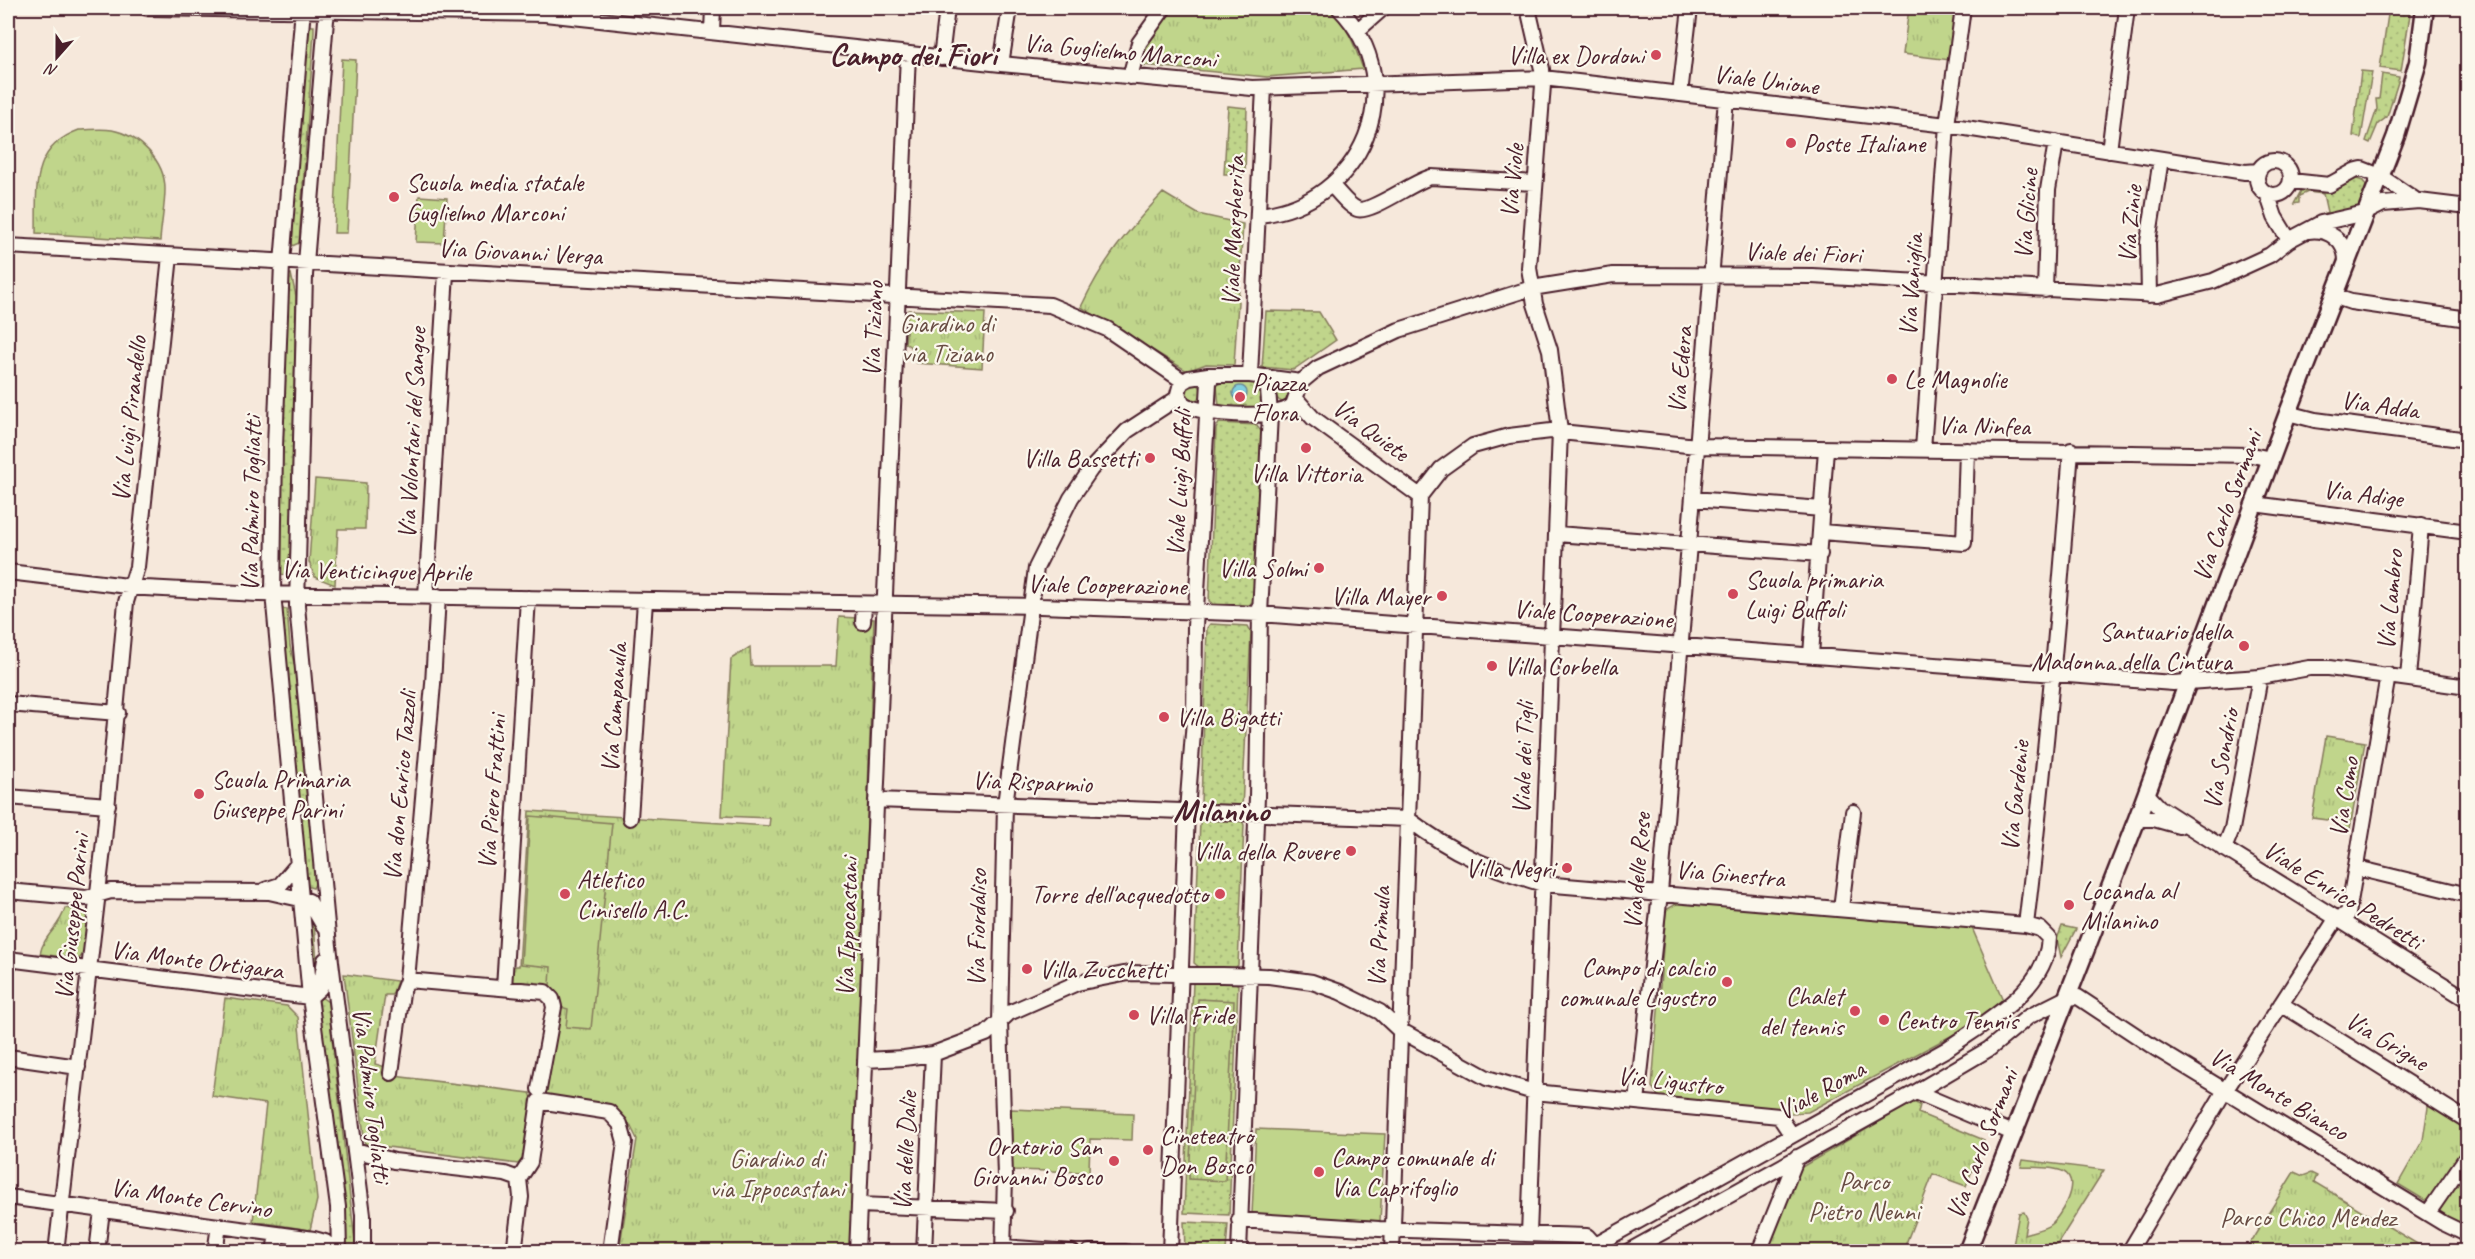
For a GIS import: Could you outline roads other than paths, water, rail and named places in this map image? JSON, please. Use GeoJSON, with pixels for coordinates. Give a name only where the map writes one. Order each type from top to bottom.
{"type":"FeatureCollection","features":[{"type":"Feature","properties":{"kind":"main road","name":"Via Carlo Sormani"},"geometry":{"type":"LineString","coordinates":[[1967,1251],[2137,819],[2288,413],[2380,176],[2410,94],[2422,43],[2425,8]]}},
{"type":"Feature","properties":{"kind":"street","name":"Via Guglielmo Marconi"},"geometry":{"type":"LineString","coordinates":[[147,8],[545,11],[941,58],[1264,88]]}},
{"type":"Feature","properties":{"kind":"street"},"geometry":{"type":"LineString","coordinates":[[712,30],[713,8]]}},
{"type":"Feature","properties":{"kind":"street"},"geometry":{"type":"LineString","coordinates":[[941,58],[947,8]]}},
{"type":"Feature","properties":{"kind":"street"},"geometry":{"type":"LineString","coordinates":[[1001,64],[1010,8]]}},
{"type":"Feature","properties":{"kind":"street"},"geometry":{"type":"LineString","coordinates":[[1130,77],[1140,43],[1164,8]]}},
{"type":"Feature","properties":{"kind":"street"},"geometry":{"type":"LineString","coordinates":[[1258,215],[1297,207],[1332,186],[1353,163],[1366,137],[1373,112],[1374,83],[1367,52],[1357,31],[1339,8]]}},
{"type":"Feature","properties":{"kind":"street"},"geometry":{"type":"LineString","coordinates":[[1357,31],[1383,8]]}},
{"type":"Feature","properties":{"kind":"street","name":"Via Viole"},"geometry":{"type":"LineString","coordinates":[[1528,8],[1543,78],[1529,268],[1532,288]]}},
{"type":"Feature","properties":{"kind":"street"},"geometry":{"type":"LineString","coordinates":[[1680,94],[1689,8]]}},
{"type":"Feature","properties":{"kind":"street","name":"Via Vaniglia"},"geometry":{"type":"LineString","coordinates":[[1923,449],[1947,125],[1963,8]]}},
{"type":"Feature","properties":{"kind":"street"},"geometry":{"type":"LineString","coordinates":[[2109,150],[2127,8]]}},
{"type":"Feature","properties":{"kind":"street","name":"Via Palmiro Togliatti"},"geometry":{"type":"LineString","coordinates":[[303,9],[282,262],[273,593],[310,997],[338,1207],[338,1251]]}},
{"type":"Feature","properties":{"kind":"street","name":"Via Palmiro Togliatti"},"geometry":{"type":"LineString","coordinates":[[327,9],[306,264],[297,593],[328,939],[363,1215],[363,1251]]}},
{"type":"Feature","properties":{"kind":"street","name":"Via Tiziano"},"geometry":{"type":"LineString","coordinates":[[884,605],[889,555],[908,54]]}},
{"type":"Feature","properties":{"kind":"street","name":"Viale Unione"},"geometry":{"type":"LineString","coordinates":[[1264,88],[1543,78],[1947,125],[2245,172],[2259,171],[2268,163],[2280,163],[2288,169],[2290,181]]}},
{"type":"Feature","properties":{"kind":"street","name":"Viale Margherita"},"geometry":{"type":"LineString","coordinates":[[1250,375],[1264,88]]}},
{"type":"Feature","properties":{"kind":"street","name":"Via Edera"},"geometry":{"type":"LineString","coordinates":[[1681,644],[1726,99]]}},
{"type":"Feature","properties":{"kind":"street","name":"Via Glicine"},"geometry":{"type":"LineString","coordinates":[[2045,290],[2048,190],[2056,142]]}},
{"type":"Feature","properties":{"kind":"street","name":"Via Zinie"},"geometry":{"type":"LineString","coordinates":[[2149,295],[2148,242],[2161,159]]}},
{"type":"Feature","properties":{"kind":"street"},"geometry":{"type":"LineString","coordinates":[[2287,236],[2282,193],[2290,181],[2326,186],[2362,169],[2380,176],[2404,194],[2419,201],[2468,207]]}},
{"type":"Feature","properties":{"kind":"street"},"geometry":{"type":"LineString","coordinates":[[2259,171],[2258,182],[2267,193],[2275,217],[2287,236]]}},
{"type":"Feature","properties":{"kind":"street"},"geometry":{"type":"LineString","coordinates":[[1332,186],[1360,210],[1371,207],[1420,179],[1431,177],[1535,183]]}},
{"type":"Feature","properties":{"kind":"street"},"geometry":{"type":"LineString","coordinates":[[2267,193],[2282,193]]}},
{"type":"Feature","properties":{"kind":"street","name":"Viale dei Fiori"},"geometry":{"type":"LineString","coordinates":[[1301,382],[1318,368],[1348,352],[1399,330],[1532,288],[1613,275],[1713,274],[1812,276],[2149,295],[2174,292],[2213,281],[2270,255],[2287,236],[2308,231],[2334,218],[2365,213],[2383,204],[2419,201]]}},
{"type":"Feature","properties":{"kind":"street"},"geometry":{"type":"LineString","coordinates":[[2308,231],[2320,231],[2336,237],[2344,247],[2346,261]]}},
{"type":"Feature","properties":{"kind":"street","name":"Via Giovanni Verga"},"geometry":{"type":"LineString","coordinates":[[8,246],[446,273],[459,271],[1050,305],[1107,329],[1187,379]]}},
{"type":"Feature","properties":{"kind":"street","name":"Via Luigi Pirandello"},"geometry":{"type":"LineString","coordinates":[[130,587],[137,567],[170,256]]}},
{"type":"Feature","properties":{"kind":"street","name":"Via Volontari del Sangue"},"geometry":{"type":"LineString","coordinates":[[432,596],[446,273]]}},
{"type":"Feature","properties":{"kind":"street","name":"Viale dei Tigli"},"geometry":{"type":"LineString","coordinates":[[1529,1234],[1560,431],[1550,350],[1532,288]]}},
{"type":"Feature","properties":{"kind":"street"},"geometry":{"type":"LineString","coordinates":[[2333,296],[2351,302],[2468,319]]}},
{"type":"Feature","properties":{"kind":"street"},"geometry":{"type":"LineString","coordinates":[[1213,375],[1250,375],[1301,382],[1296,399],[1288,409],[1270,414],[1208,410],[1188,406],[1179,397],[1178,389],[1187,379],[1213,375]]}},
{"type":"Feature","properties":{"kind":"street","name":"Viale Luigi Buffoli"},"geometry":{"type":"LineString","coordinates":[[1170,1251],[1187,811],[1194,720],[1196,611],[1210,380],[1213,375]]}},
{"type":"Feature","properties":{"kind":"street"},"geometry":{"type":"LineString","coordinates":[[1239,1251],[1256,813],[1260,614],[1270,414],[1267,377]]}},
{"type":"Feature","properties":{"kind":"street","name":"Via Fiordaliso"},"geometry":{"type":"LineString","coordinates":[[1003,1249],[1006,1211],[1000,1022],[1005,805],[1036,568],[1077,488],[1091,469],[1127,431],[1179,397]]}},
{"type":"Feature","properties":{"kind":"street","name":"Via Quiete"},"geometry":{"type":"LineString","coordinates":[[1296,399],[1313,418],[1420,496]]}},
{"type":"Feature","properties":{"kind":"street","name":"Via Adda"},"geometry":{"type":"LineString","coordinates":[[2288,413],[2315,420],[2468,440]]}},
{"type":"Feature","properties":{"kind":"street","name":"Via Ninfea"},"geometry":{"type":"LineString","coordinates":[[1420,496],[1441,470],[1473,446],[1509,436],[1560,431],[1697,446],[2071,450],[2252,455],[2271,459]]}},
{"type":"Feature","properties":{"kind":"street"},"geometry":{"type":"LineString","coordinates":[[1811,655],[1826,448]]}},
{"type":"Feature","properties":{"kind":"street"},"geometry":{"type":"LineString","coordinates":[[1821,532],[1964,543],[1967,450]]}},
{"type":"Feature","properties":{"kind":"street","name":"Via Gardenie"},"geometry":{"type":"LineString","coordinates":[[2026,925],[2041,773],[2054,673],[2071,450]]}},
{"type":"Feature","properties":{"kind":"street","name":"Via Primula"},"geometry":{"type":"LineString","coordinates":[[1392,1251],[1398,1029],[1420,496]]}},
{"type":"Feature","properties":{"kind":"street"},"geometry":{"type":"LineString","coordinates":[[1693,500],[1822,509]]}},
{"type":"Feature","properties":{"kind":"street","name":"Via Adige"},"geometry":{"type":"LineString","coordinates":[[2254,504],[2468,531]]}},
{"type":"Feature","properties":{"kind":"street","name":"Via Lambro"},"geometry":{"type":"LineString","coordinates":[[2408,678],[2421,525]]}},
{"type":"Feature","properties":{"kind":"street"},"geometry":{"type":"LineString","coordinates":[[1557,534],[1820,554]]}},
{"type":"Feature","properties":{"kind":"street","name":"Via Venticinque Aprile"},"geometry":{"type":"LineString","coordinates":[[8,572],[130,587],[273,593],[864,605]]}},
{"type":"Feature","properties":{"kind":"street","name":"Via Giuseppe Parini"},"geometry":{"type":"LineString","coordinates":[[56,1251],[90,970],[118,713],[126,602],[130,587]]}},
{"type":"Feature","properties":{"kind":"street","name":"Via don Enrico Tazzoli"},"geometry":{"type":"LineString","coordinates":[[390,1073],[406,980],[434,684],[432,596]]}},
{"type":"Feature","properties":{"kind":"street","name":"Via Piero Frattini"},"geometry":{"type":"LineString","coordinates":[[504,988],[528,598]]}},
{"type":"Feature","properties":{"kind":"street","name":"Via Campanula"},"geometry":{"type":"LineString","coordinates":[[630,818],[645,601]]}},
{"type":"Feature","properties":{"kind":"street"},"geometry":{"type":"LineString","coordinates":[[863,622],[864,605]]}},
{"type":"Feature","properties":{"kind":"street","name":"Viale Cooperazione"},"geometry":{"type":"LineString","coordinates":[[864,605],[1260,614],[2187,683],[2260,677],[2309,668],[2329,668],[2468,687]]}},
{"type":"Feature","properties":{"kind":"street","name":"Via Ippocastani"},"geometry":{"type":"LineString","coordinates":[[857,1251],[884,605]]}},
{"type":"Feature","properties":{"kind":"street","name":"Via delle Rose"},"geometry":{"type":"LineString","coordinates":[[1638,1102],[1660,893],[1681,644]]}},
{"type":"Feature","properties":{"kind":"street","name":"Via Como"},"geometry":{"type":"LineString","coordinates":[[2336,919],[2348,914],[2388,675]]}},
{"type":"Feature","properties":{"kind":"street","name":"Via Sondrio"},"geometry":{"type":"LineString","coordinates":[[2224,849],[2232,830],[2260,677]]}},
{"type":"Feature","properties":{"kind":"street"},"geometry":{"type":"LineString","coordinates":[[8,704],[118,713]]}},
{"type":"Feature","properties":{"kind":"street","name":"Viale Enrico Pedretti"},"geometry":{"type":"LineString","coordinates":[[2146,793],[2159,807],[2224,849],[2468,1000]]}},
{"type":"Feature","properties":{"kind":"street"},"geometry":{"type":"LineString","coordinates":[[8,796],[108,806]]}},
{"type":"Feature","properties":{"kind":"street","name":"Via Risparmio"},"geometry":{"type":"LineString","coordinates":[[876,800],[1187,811]]}},
{"type":"Feature","properties":{"kind":"street"},"geometry":{"type":"LineString","coordinates":[[1187,811],[1408,819]]}},
{"type":"Feature","properties":{"kind":"street"},"geometry":{"type":"LineString","coordinates":[[1841,908],[1853,812]]}},
{"type":"Feature","properties":{"kind":"street","name":"Via Ginestra"},"geometry":{"type":"LineString","coordinates":[[1408,819],[1445,847],[1472,860],[1543,884],[2026,925],[2040,928],[2049,938]]}},
{"type":"Feature","properties":{"kind":"street","name":"Viale Enrico Pedretti"},"geometry":{"type":"LineString","coordinates":[[2137,819],[2154,819],[2193,829]]}},
{"type":"Feature","properties":{"kind":"street"},"geometry":{"type":"LineString","coordinates":[[254,892],[280,885],[297,865]]}},
{"type":"Feature","properties":{"kind":"street"},"geometry":{"type":"LineString","coordinates":[[2356,868],[2468,895]]}},
{"type":"Feature","properties":{"kind":"street"},"geometry":{"type":"LineString","coordinates":[[8,891],[81,898],[111,891],[254,892],[300,897],[313,905],[328,939]]}},
{"type":"Feature","properties":{"kind":"street"},"geometry":{"type":"LineString","coordinates":[[2129,1251],[2226,1090],[2336,919]]}},
{"type":"Feature","properties":{"kind":"street","name":"Viale Roma"},"geometry":{"type":"LineString","coordinates":[[1589,1248],[1947,1049],[2001,1011],[2037,975],[2048,954],[2049,938]]}},
{"type":"Feature","properties":{"kind":"street","name":"Via Palmiro Togliatti"},"geometry":{"type":"LineString","coordinates":[[310,997],[320,988],[328,939]]}},
{"type":"Feature","properties":{"kind":"street","name":"Via Monte Ortigara"},"geometry":{"type":"LineString","coordinates":[[8,959],[310,997]]}},
{"type":"Feature","properties":{"kind":"street"},"geometry":{"type":"LineString","coordinates":[[866,1060],[904,1059],[933,1054],[986,1034],[1023,1006],[1077,983],[1129,973],[1250,976]]}},
{"type":"Feature","properties":{"kind":"street","name":"Via Ligustro"},"geometry":{"type":"LineString","coordinates":[[1250,976],[1284,977],[1340,992],[1380,1012],[1398,1029],[1487,1078],[1534,1092],[1779,1116],[1791,1134]]}},
{"type":"Feature","properties":{"kind":"street"},"geometry":{"type":"LineString","coordinates":[[406,980],[545,992],[552,999],[554,1007],[539,1089]]}},
{"type":"Feature","properties":{"kind":"street","name":"Via Monte Bianco"},"geometry":{"type":"LineString","coordinates":[[2066,998],[2078,997],[2155,1048],[2468,1235]]}},
{"type":"Feature","properties":{"kind":"street","name":"Viale Roma"},"geometry":{"type":"LineString","coordinates":[[1627,1251],[1916,1092],[1989,1049],[2028,1017],[2066,998]]}},
{"type":"Feature","properties":{"kind":"street","name":"Via Grigne"},"geometry":{"type":"LineString","coordinates":[[2281,1004],[2468,1120]]}},
{"type":"Feature","properties":{"kind":"street","name":"Via delle Dalie"},"geometry":{"type":"LineString","coordinates":[[924,1251],[933,1054]]}},
{"type":"Feature","properties":{"kind":"street"},"geometry":{"type":"LineString","coordinates":[[8,1057],[78,1067]]}},
{"type":"Feature","properties":{"kind":"street"},"geometry":{"type":"LineString","coordinates":[[1916,1092],[2013,1133]]}},
{"type":"Feature","properties":{"kind":"street"},"geometry":{"type":"LineString","coordinates":[[514,1251],[521,1197],[519,1179],[530,1162],[539,1101],[609,1112],[620,1124],[625,1142],[610,1251]]}},
{"type":"Feature","properties":{"kind":"street"},"geometry":{"type":"LineString","coordinates":[[1759,1251],[1803,1154],[1789,1144],[1791,1134]]}},
{"type":"Feature","properties":{"kind":"street"},"geometry":{"type":"LineString","coordinates":[[355,1150],[385,1160],[505,1174],[519,1179]]}},
{"type":"Feature","properties":{"kind":"street"},"geometry":{"type":"LineString","coordinates":[[2428,1213],[2468,1155]]}},
{"type":"Feature","properties":{"kind":"street","name":"Via Monte Cervino"},"geometry":{"type":"LineString","coordinates":[[8,1197],[314,1239],[326,1242],[338,1251]]}},
{"type":"Feature","properties":{"kind":"street"},"geometry":{"type":"LineString","coordinates":[[860,1205],[1006,1211]]}},
{"type":"Feature","properties":{"kind":"street"},"geometry":{"type":"LineString","coordinates":[[314,1239],[329,1231],[338,1207]]}},
{"type":"Feature","properties":{"kind":"street"},"geometry":{"type":"LineString","coordinates":[[97,1251],[102,1210]]}},
{"type":"Feature","properties":{"kind":"street"},"geometry":{"type":"LineString","coordinates":[[1239,1220],[1393,1230],[1587,1236],[1589,1248]]}},
{"type":"Feature","properties":{"kind":"street"},"geometry":{"type":"LineString","coordinates":[[215,1251],[219,1226]]}},
{"type":"Feature","properties":{"kind":"street"},"geometry":{"type":"LineString","coordinates":[[274,1251],[277,1234]]}},
{"type":"Feature","properties":{"kind":"street"},"geometry":{"type":"LineString","coordinates":[[1003,1249],[1072,1251]]}},
{"type":"Feature","properties":{"kind":"street"},"geometry":{"type":"LineString","coordinates":[[1089,1251],[1126,1251]]}},
{"type":"Feature","properties":{"kind":"water"},"geometry":{"type":"Polygon","coordinates":[[[1237,386],[1243,386],[1247,393],[1243,400],[1237,400],[1233,396],[1233,390],[1237,386]]]}},
{"type":"Feature","properties":{"kind":"place","name":"Villa ex Dordoni"},"geometry":{"type":"Point","coordinates":[1656,55]}},
{"type":"Feature","properties":{"kind":"place","name":"Poste Italiane"},"geometry":{"type":"Point","coordinates":[1791,143]}},
{"type":"Feature","properties":{"kind":"place","name":"Scuola media statale Guglielmo Marconi"},"geometry":{"type":"Point","coordinates":[394,197]}},
{"type":"Feature","properties":{"kind":"place","name":"Le Magnolie"},"geometry":{"type":"Point","coordinates":[1892,379]}},
{"type":"Feature","properties":{"kind":"place","name":"Piazza Flora"},"geometry":{"type":"Point","coordinates":[1240,397]}},
{"type":"Feature","properties":{"kind":"place","name":"Villa Vittoria"},"geometry":{"type":"Point","coordinates":[1306,448]}},
{"type":"Feature","properties":{"kind":"place","name":"Villa Bassetti"},"geometry":{"type":"Point","coordinates":[1150,458]}},
{"type":"Feature","properties":{"kind":"place","name":"Villa Solmi"},"geometry":{"type":"Point","coordinates":[1319,568]}},
{"type":"Feature","properties":{"kind":"place","name":"Scuola primaria Luigi Buffoli"},"geometry":{"type":"Point","coordinates":[1733,594]}},
{"type":"Feature","properties":{"kind":"place","name":"Villa Mayer"},"geometry":{"type":"Point","coordinates":[1442,596]}},
{"type":"Feature","properties":{"kind":"place","name":"Santuario della Madonna della Cintura"},"geometry":{"type":"Point","coordinates":[2244,646]}},
{"type":"Feature","properties":{"kind":"place","name":"Villa Corbella"},"geometry":{"type":"Point","coordinates":[1492,666]}},
{"type":"Feature","properties":{"kind":"place","name":"Villa Bigatti"},"geometry":{"type":"Point","coordinates":[1164,717]}},
{"type":"Feature","properties":{"kind":"place","name":"Scuola Primaria Giuseppe Parini"},"geometry":{"type":"Point","coordinates":[199,794]}},
{"type":"Feature","properties":{"kind":"place","name":"Villa della Rovere"},"geometry":{"type":"Point","coordinates":[1351,851]}},
{"type":"Feature","properties":{"kind":"place","name":"Villa Negri"},"geometry":{"type":"Point","coordinates":[1567,868]}},
{"type":"Feature","properties":{"kind":"place","name":"Atletico Cinisello A.C."},"geometry":{"type":"Point","coordinates":[565,894]}},
{"type":"Feature","properties":{"kind":"place","name":"Torre dell'acquedotto"},"geometry":{"type":"Point","coordinates":[1220,894]}},
{"type":"Feature","properties":{"kind":"place","name":"Locanda al Milanino"},"geometry":{"type":"Point","coordinates":[2069,905]}},
{"type":"Feature","properties":{"kind":"place","name":"Villa Zucchetti"},"geometry":{"type":"Point","coordinates":[1027,969]}},
{"type":"Feature","properties":{"kind":"place","name":"Campo di calcio comunale Ligustro"},"geometry":{"type":"Point","coordinates":[1727,982]}},
{"type":"Feature","properties":{"kind":"place","name":"Chalet del tennis"},"geometry":{"type":"Point","coordinates":[1855,1011]}},
{"type":"Feature","properties":{"kind":"place","name":"Villa Fride"},"geometry":{"type":"Point","coordinates":[1134,1015]}},
{"type":"Feature","properties":{"kind":"place","name":"Centro Tennis"},"geometry":{"type":"Point","coordinates":[1884,1020]}},
{"type":"Feature","properties":{"kind":"place","name":"Cineteatro Don Bosco"},"geometry":{"type":"Point","coordinates":[1148,1150]}},
{"type":"Feature","properties":{"kind":"place","name":"Oratorio San Giovanni Bosco"},"geometry":{"type":"Point","coordinates":[1114,1161]}},
{"type":"Feature","properties":{"kind":"place","name":"Campo comunale di Via Caprifoglio"},"geometry":{"type":"Point","coordinates":[1319,1172]}},
{"type":"Feature","properties":{"kind":"district","name":"Campo dei Fiori"},"geometry":{"type":"Point","coordinates":[913,54]}},
{"type":"Feature","properties":{"kind":"district","name":"Milanino"},"geometry":{"type":"Point","coordinates":[1221,810]}},
{"type":"Feature","properties":{"kind":"park label","name":"Giardino di via Tiziano"},"geometry":{"type":"Point","coordinates":[947,338]}},
{"type":"Feature","properties":{"kind":"park label","name":"Giardino di via Ippocastani"},"geometry":{"type":"Point","coordinates":[777,1173]}},
{"type":"Feature","properties":{"kind":"park label","name":"Parco Pietro Nenni"},"geometry":{"type":"Point","coordinates":[1864,1196]}},
{"type":"Feature","properties":{"kind":"park label","name":"Parco Chico Mendez"},"geometry":{"type":"Point","coordinates":[2308,1217]}}]}
